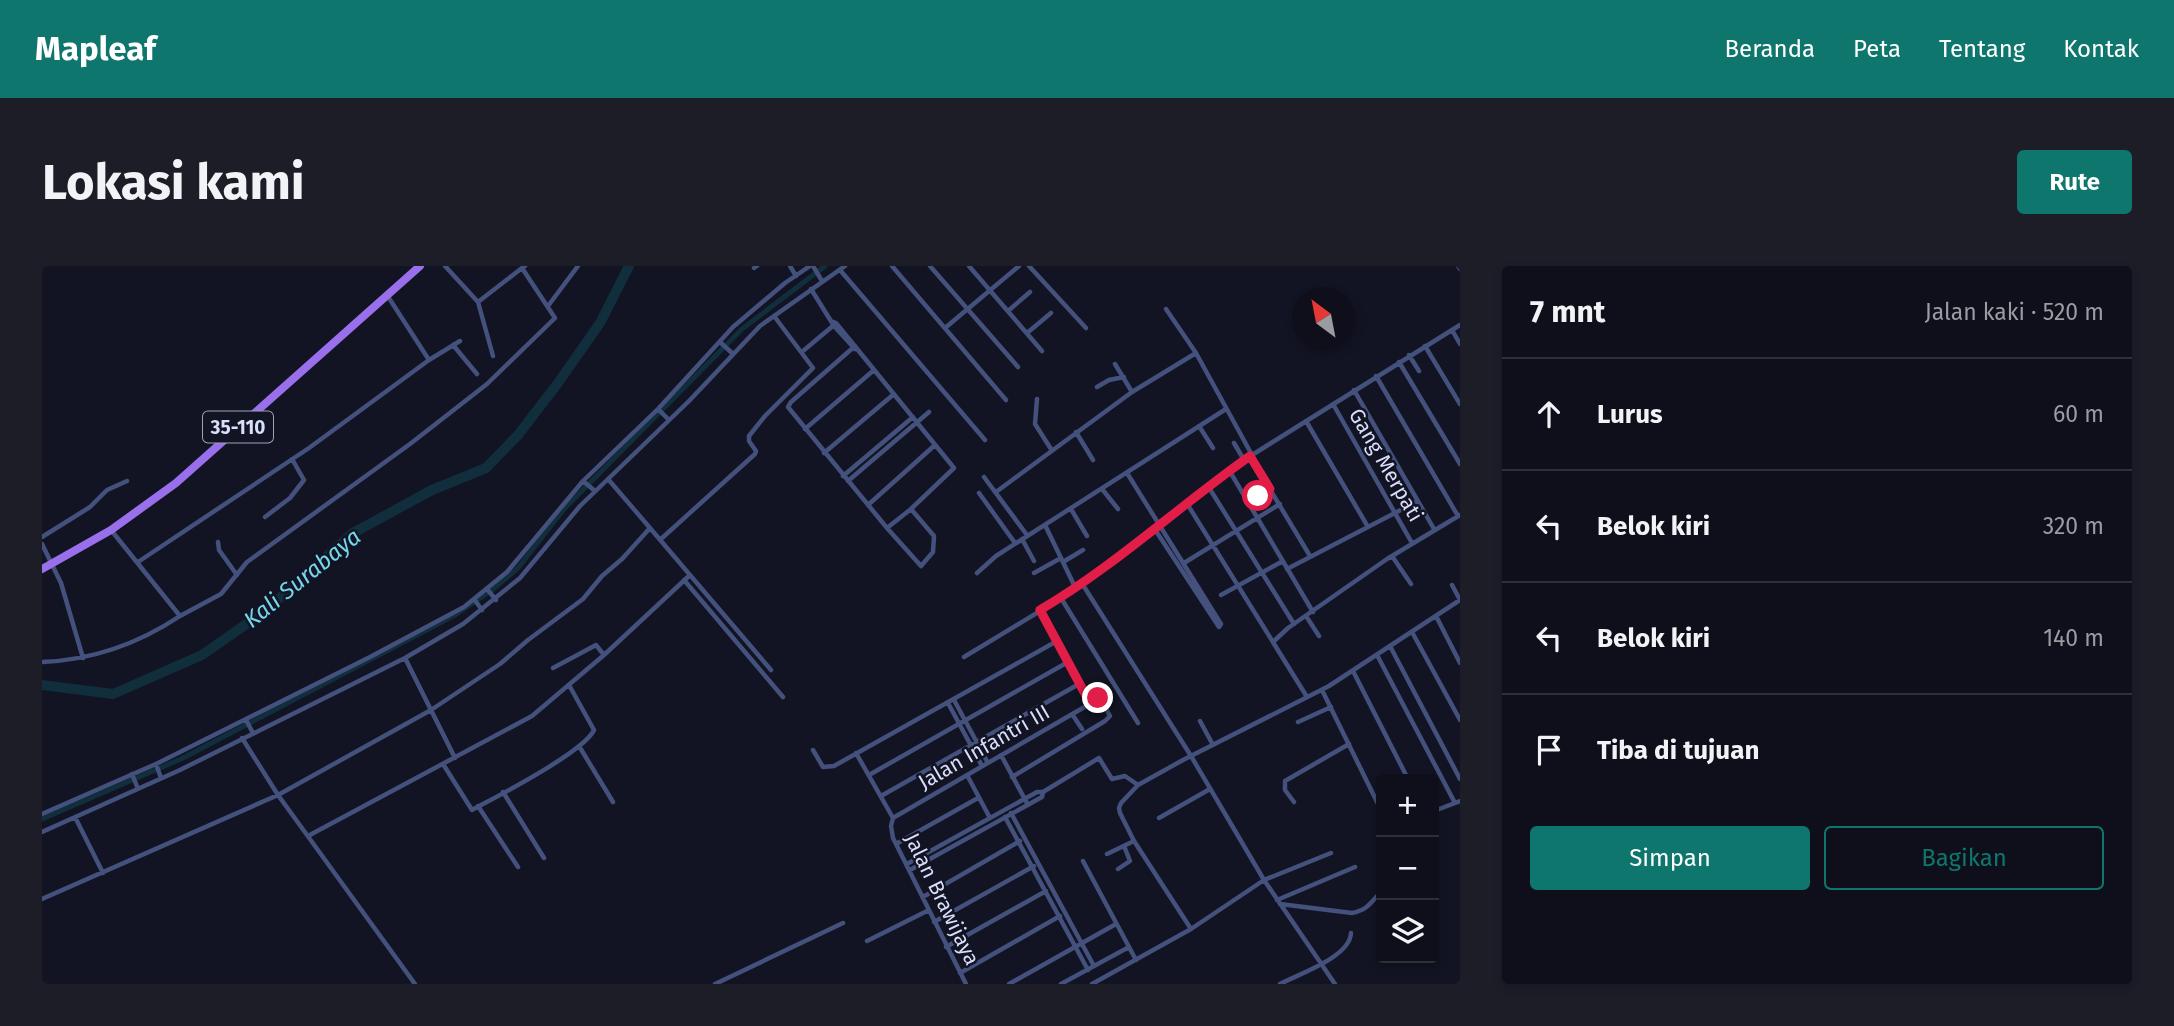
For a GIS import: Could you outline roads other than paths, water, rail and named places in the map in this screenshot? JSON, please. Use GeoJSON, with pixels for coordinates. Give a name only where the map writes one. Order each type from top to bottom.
{"type":"FeatureCollection","features":[{"type":"Feature","properties":{"kind":"main road","name":"35-110"},"geometry":{"type":"LineString","coordinates":[[42,569],[111,530],[176,483],[417,267]]}},
{"type":"Feature","properties":{"kind":"street"},"geometry":{"type":"LineString","coordinates":[[445,266],[478,302],[493,356]]}},
{"type":"Feature","properties":{"kind":"street"},"geometry":{"type":"LineString","coordinates":[[548,306],[578,266]]}},
{"type":"Feature","properties":{"kind":"street"},"geometry":{"type":"LineString","coordinates":[[790,266],[796,276]]}},
{"type":"Feature","properties":{"kind":"street"},"geometry":{"type":"LineString","coordinates":[[42,814],[156,765],[445,618],[475,600],[515,564],[584,482],[658,409],[747,314],[812,266],[823,279]]}},
{"type":"Feature","properties":{"kind":"street"},"geometry":{"type":"LineString","coordinates":[[892,266],[1006,400]]}},
{"type":"Feature","properties":{"kind":"street"},"geometry":{"type":"LineString","coordinates":[[930,266],[1018,367]]}},
{"type":"Feature","properties":{"kind":"street"},"geometry":{"type":"LineString","coordinates":[[970,266],[1042,351]]}},
{"type":"Feature","properties":{"kind":"street"},"geometry":{"type":"LineString","coordinates":[[944,328],[1019,266]]}},
{"type":"Feature","properties":{"kind":"street"},"geometry":{"type":"LineString","coordinates":[[1030,266],[1086,328]]}},
{"type":"Feature","properties":{"kind":"street"},"geometry":{"type":"LineString","coordinates":[[42,662],[83,658],[127,645],[221,594],[247,562],[410,444],[486,384],[555,318],[522,267],[478,302]]}},
{"type":"Feature","properties":{"kind":"street"},"geometry":{"type":"LineString","coordinates":[[42,832],[242,738],[444,637],[520,578],[593,489],[608,478],[667,419],[731,351],[760,326],[842,268],[985,440]]}},
{"type":"Feature","properties":{"kind":"street"},"geometry":{"type":"LineString","coordinates":[[811,289],[834,323],[954,469],[887,528]]}},
{"type":"Feature","properties":{"kind":"street"},"geometry":{"type":"LineString","coordinates":[[1008,311],[1030,292]]}},
{"type":"Feature","properties":{"kind":"street"},"geometry":{"type":"LineString","coordinates":[[387,295],[429,360]]}},
{"type":"Feature","properties":{"kind":"street"},"geometry":{"type":"LineString","coordinates":[[1166,309],[1196,353],[1251,456],[1310,556]]}},
{"type":"Feature","properties":{"kind":"street"},"geometry":{"type":"LineString","coordinates":[[1027,333],[1051,313]]}},
{"type":"Feature","properties":{"kind":"street"},"geometry":{"type":"LineString","coordinates":[[661,540],[755,454],[749,436],[813,368],[803,351],[774,316]]}},
{"type":"Feature","properties":{"kind":"street"},"geometry":{"type":"LineString","coordinates":[[803,351],[834,323]]}},
{"type":"Feature","properties":{"kind":"street"},"geometry":{"type":"LineString","coordinates":[[964,657],[1076,589],[1229,470],[1460,325]]}},
{"type":"Feature","properties":{"kind":"street"},"geometry":{"type":"LineString","coordinates":[[1452,330],[1460,344]]}},
{"type":"Feature","properties":{"kind":"street"},"geometry":{"type":"LineString","coordinates":[[138,562],[292,459],[429,360],[460,341]]}},
{"type":"Feature","properties":{"kind":"street"},"geometry":{"type":"LineString","coordinates":[[721,343],[731,351]]}},
{"type":"Feature","properties":{"kind":"street"},"geometry":{"type":"LineString","coordinates":[[453,345],[477,374]]}},
{"type":"Feature","properties":{"kind":"street"},"geometry":{"type":"LineString","coordinates":[[1425,346],[1460,404]]}},
{"type":"Feature","properties":{"kind":"street"},"geometry":{"type":"LineString","coordinates":[[854,348],[788,405],[843,476],[919,565],[923,565],[933,552],[934,536],[911,509]]}},
{"type":"Feature","properties":{"kind":"street"},"geometry":{"type":"LineString","coordinates":[[996,492],[1051,449],[1196,353]]}},
{"type":"Feature","properties":{"kind":"street"},"geometry":{"type":"LineString","coordinates":[[1409,355],[1419,371]]}},
{"type":"Feature","properties":{"kind":"street"},"geometry":{"type":"LineString","coordinates":[[1399,362],[1460,464]]}},
{"type":"Feature","properties":{"kind":"street"},"geometry":{"type":"LineString","coordinates":[[1115,364],[1132,393]]}},
{"type":"Feature","properties":{"kind":"street"},"geometry":{"type":"LineString","coordinates":[[805,429],[874,370]]}},
{"type":"Feature","properties":{"kind":"street"},"geometry":{"type":"LineString","coordinates":[[1273,642],[1294,624],[1392,556],[1459,515],[1376,376]]}},
{"type":"Feature","properties":{"kind":"street"},"geometry":{"type":"LineString","coordinates":[[1097,387],[1109,380],[1124,377]]}},
{"type":"Feature","properties":{"kind":"street"},"geometry":{"type":"LineString","coordinates":[[1354,390],[1434,529]]}},
{"type":"Feature","properties":{"kind":"street"},"geometry":{"type":"LineString","coordinates":[[824,453],[894,394]]}},
{"type":"Feature","properties":{"kind":"street"},"geometry":{"type":"LineString","coordinates":[[1038,400],[1035,424],[1051,449]]}},
{"type":"Feature","properties":{"kind":"street","name":"Gang Merpati"},"geometry":{"type":"LineString","coordinates":[[1333,404],[1412,543]]}},
{"type":"Feature","properties":{"kind":"street"},"geometry":{"type":"LineString","coordinates":[[658,409],[667,419]]}},
{"type":"Feature","properties":{"kind":"street"},"geometry":{"type":"LineString","coordinates":[[977,573],[1015,543],[1226,410]]}},
{"type":"Feature","properties":{"kind":"street"},"geometry":{"type":"LineString","coordinates":[[843,476],[929,412]]}},
{"type":"Feature","properties":{"kind":"street"},"geometry":{"type":"LineString","coordinates":[[848,481],[915,420]]}},
{"type":"Feature","properties":{"kind":"street"},"geometry":{"type":"LineString","coordinates":[[1306,421],[1368,527]]}},
{"type":"Feature","properties":{"kind":"street"},"geometry":{"type":"LineString","coordinates":[[1199,426],[1213,448]]}},
{"type":"Feature","properties":{"kind":"street"},"geometry":{"type":"LineString","coordinates":[[1076,432],[1093,460]]}},
{"type":"Feature","properties":{"kind":"street"},"geometry":{"type":"LineString","coordinates":[[1234,443],[1244,460]]}},
{"type":"Feature","properties":{"kind":"street"},"geometry":{"type":"LineString","coordinates":[[868,505],[935,445]]}},
{"type":"Feature","properties":{"kind":"street"},"geometry":{"type":"LineString","coordinates":[[265,517],[290,498],[304,479],[292,459]]}},
{"type":"Feature","properties":{"kind":"street"},"geometry":{"type":"LineString","coordinates":[[1229,470],[1313,612]]}},
{"type":"Feature","properties":{"kind":"street"},"geometry":{"type":"LineString","coordinates":[[1127,473],[1184,562],[1189,577],[1219,627],[1222,624],[1189,577],[1154,528]]}},
{"type":"Feature","properties":{"kind":"street"},"geometry":{"type":"LineString","coordinates":[[984,477],[1025,537],[1034,561]]}},
{"type":"Feature","properties":{"kind":"street"},"geometry":{"type":"LineString","coordinates":[[608,478],[771,670]]}},
{"type":"Feature","properties":{"kind":"street"},"geometry":{"type":"LineString","coordinates":[[42,537],[90,507],[107,490],[127,481]]}},
{"type":"Feature","properties":{"kind":"street"},"geometry":{"type":"LineString","coordinates":[[584,482],[593,489]]}},
{"type":"Feature","properties":{"kind":"street"},"geometry":{"type":"LineString","coordinates":[[1208,486],[1294,624]]}},
{"type":"Feature","properties":{"kind":"street"},"geometry":{"type":"LineString","coordinates":[[1102,489],[1118,509]]}},
{"type":"Feature","properties":{"kind":"street"},"geometry":{"type":"LineString","coordinates":[[1258,496],[1270,489]]}},
{"type":"Feature","properties":{"kind":"street"},"geometry":{"type":"LineString","coordinates":[[979,493],[1015,543]]}},
{"type":"Feature","properties":{"kind":"street"},"geometry":{"type":"LineString","coordinates":[[989,506],[1000,498]]}},
{"type":"Feature","properties":{"kind":"street"},"geometry":{"type":"LineString","coordinates":[[1287,569],[1418,501]]}},
{"type":"Feature","properties":{"kind":"street"},"geometry":{"type":"LineString","coordinates":[[1186,502],[1307,697]]}},
{"type":"Feature","properties":{"kind":"street"},"geometry":{"type":"LineString","coordinates":[[1184,562],[1280,504]]}},
{"type":"Feature","properties":{"kind":"street"},"geometry":{"type":"LineString","coordinates":[[1071,509],[1087,536]]}},
{"type":"Feature","properties":{"kind":"street"},"geometry":{"type":"LineString","coordinates":[[1045,525],[1076,589]]}},
{"type":"Feature","properties":{"kind":"street"},"geometry":{"type":"LineString","coordinates":[[42,899],[278,795],[431,710],[500,664],[583,599],[650,528]]}},
{"type":"Feature","properties":{"kind":"street"},"geometry":{"type":"LineString","coordinates":[[111,530],[180,616]]}},
{"type":"Feature","properties":{"kind":"street"},"geometry":{"type":"LineString","coordinates":[[218,542],[219,550],[237,575]]}},
{"type":"Feature","properties":{"kind":"street"},"geometry":{"type":"LineString","coordinates":[[42,544],[61,583],[83,658]]}},
{"type":"Feature","properties":{"kind":"street"},"geometry":{"type":"LineString","coordinates":[[1034,573],[1083,550]]}},
{"type":"Feature","properties":{"kind":"street"},"geometry":{"type":"LineString","coordinates":[[1392,556],[1411,584]]}},
{"type":"Feature","properties":{"kind":"street"},"geometry":{"type":"LineString","coordinates":[[1222,595],[1283,561]]}},
{"type":"Feature","properties":{"kind":"street"},"geometry":{"type":"LineString","coordinates":[[308,836],[444,766],[532,716],[570,686],[690,575]]}},
{"type":"Feature","properties":{"kind":"street"},"geometry":{"type":"LineString","coordinates":[[684,580],[783,697]]}},
{"type":"Feature","properties":{"kind":"street"},"geometry":{"type":"LineString","coordinates":[[1083,584],[1191,756],[1264,880],[1335,984]]}},
{"type":"Feature","properties":{"kind":"street"},"geometry":{"type":"LineString","coordinates":[[1191,929],[1154,876],[1119,808],[1138,785],[1322,690],[1459,602],[1452,585]]}},
{"type":"Feature","properties":{"kind":"street"},"geometry":{"type":"LineString","coordinates":[[488,589],[494,598]]}},
{"type":"Feature","properties":{"kind":"street"},"geometry":{"type":"LineString","coordinates":[[1061,598],[1138,723]]}},
{"type":"Feature","properties":{"kind":"street"},"geometry":{"type":"LineString","coordinates":[[475,600],[482,610]]}},
{"type":"Feature","properties":{"kind":"street"},"geometry":{"type":"LineString","coordinates":[[1012,777],[1109,718],[1100,698],[1090,703],[1040,610]]}},
{"type":"Feature","properties":{"kind":"street"},"geometry":{"type":"LineString","coordinates":[[1306,616],[1319,636]]}},
{"type":"Feature","properties":{"kind":"street"},"geometry":{"type":"LineString","coordinates":[[1436,616],[1460,663]]}},
{"type":"Feature","properties":{"kind":"street"},"geometry":{"type":"LineString","coordinates":[[1412,632],[1460,720]]}},
{"type":"Feature","properties":{"kind":"street"},"geometry":{"type":"LineString","coordinates":[[813,750],[825,768],[834,766],[1056,641]]}},
{"type":"Feature","properties":{"kind":"street"},"geometry":{"type":"LineString","coordinates":[[553,668],[596,645],[604,655]]}},
{"type":"Feature","properties":{"kind":"street"},"geometry":{"type":"LineString","coordinates":[[1390,646],[1460,779]]}},
{"type":"Feature","properties":{"kind":"street"},"geometry":{"type":"LineString","coordinates":[[1377,655],[1458,802],[1439,809]]}},
{"type":"Feature","properties":{"kind":"street"},"geometry":{"type":"LineString","coordinates":[[405,658],[455,758]]}},
{"type":"Feature","properties":{"kind":"street"},"geometry":{"type":"LineString","coordinates":[[869,775],[1068,662]]}},
{"type":"Feature","properties":{"kind":"street"},"geometry":{"type":"LineString","coordinates":[[1353,671],[1405,774]]}},
{"type":"Feature","properties":{"kind":"street"},"geometry":{"type":"LineString","coordinates":[[881,796],[1079,684]]}},
{"type":"Feature","properties":{"kind":"street"},"geometry":{"type":"LineString","coordinates":[[444,766],[471,810],[579,746],[590,738],[594,729],[570,686]]}},
{"type":"Feature","properties":{"kind":"street"},"geometry":{"type":"LineString","coordinates":[[1322,690],[1376,800]]}},
{"type":"Feature","properties":{"kind":"street"},"geometry":{"type":"LineString","coordinates":[[951,701],[965,720],[988,763]]}},
{"type":"Feature","properties":{"kind":"street"},"geometry":{"type":"LineString","coordinates":[[951,701],[959,724],[982,766]]}},
{"type":"Feature","properties":{"kind":"street","name":"Jalan Infantri III"},"geometry":{"type":"LineString","coordinates":[[893,818],[1090,703]]}},
{"type":"Feature","properties":{"kind":"street"},"geometry":{"type":"LineString","coordinates":[[1298,722],[1331,707]]}},
{"type":"Feature","properties":{"kind":"street"},"geometry":{"type":"LineString","coordinates":[[1072,714],[1082,729]]}},
{"type":"Feature","properties":{"kind":"street"},"geometry":{"type":"LineString","coordinates":[[246,720],[252,731]]}},
{"type":"Feature","properties":{"kind":"street"},"geometry":{"type":"LineString","coordinates":[[1200,721],[1213,745]]}},
{"type":"Feature","properties":{"kind":"street"},"geometry":{"type":"LineString","coordinates":[[242,738],[278,795],[415,984]]}},
{"type":"Feature","properties":{"kind":"street"},"geometry":{"type":"LineString","coordinates":[[1294,802],[1285,790],[1285,781],[1349,744]]}},
{"type":"Feature","properties":{"kind":"street"},"geometry":{"type":"LineString","coordinates":[[579,746],[613,802]]}},
{"type":"Feature","properties":{"kind":"street","name":"Jalan Brawijaya"},"geometry":{"type":"LineString","coordinates":[[856,753],[893,818],[891,832],[896,844],[966,984]]}},
{"type":"Feature","properties":{"kind":"street"},"geometry":{"type":"LineString","coordinates":[[1001,755],[1028,805]]}},
{"type":"Feature","properties":{"kind":"street"},"geometry":{"type":"LineString","coordinates":[[907,864],[1037,792],[1043,792],[1099,758],[1112,779],[1125,776],[1138,785]]}},
{"type":"Feature","properties":{"kind":"street"},"geometry":{"type":"LineString","coordinates":[[156,765],[161,777]]}},
{"type":"Feature","properties":{"kind":"street"},"geometry":{"type":"LineString","coordinates":[[133,774],[137,787]]}},
{"type":"Feature","properties":{"kind":"street"},"geometry":{"type":"LineString","coordinates":[[967,775],[989,818]]}},
{"type":"Feature","properties":{"kind":"street"},"geometry":{"type":"LineString","coordinates":[[1159,818],[1210,789]]}},
{"type":"Feature","properties":{"kind":"street"},"geometry":{"type":"LineString","coordinates":[[503,792],[544,858]]}},
{"type":"Feature","properties":{"kind":"street"},"geometry":{"type":"LineString","coordinates":[[910,870],[1042,797],[1043,792]]}},
{"type":"Feature","properties":{"kind":"street"},"geometry":{"type":"LineString","coordinates":[[896,844],[978,798]]}},
{"type":"Feature","properties":{"kind":"street"},"geometry":{"type":"LineString","coordinates":[[478,806],[518,867]]}},
{"type":"Feature","properties":{"kind":"street"},"geometry":{"type":"LineString","coordinates":[[1008,808],[1094,966]]}},
{"type":"Feature","properties":{"kind":"street"},"geometry":{"type":"LineString","coordinates":[[1002,811],[1088,970]]}},
{"type":"Feature","properties":{"kind":"street"},"geometry":{"type":"LineString","coordinates":[[75,817],[103,873]]}},
{"type":"Feature","properties":{"kind":"street"},"geometry":{"type":"LineString","coordinates":[[923,897],[1025,838]]}},
{"type":"Feature","properties":{"kind":"street"},"geometry":{"type":"LineString","coordinates":[[1107,854],[1134,841]]}},
{"type":"Feature","properties":{"kind":"street"},"geometry":{"type":"LineString","coordinates":[[1118,869],[1129,861],[1124,846]]}},
{"type":"Feature","properties":{"kind":"street"},"geometry":{"type":"LineString","coordinates":[[1092,984],[1191,929],[1264,880],[1331,853]]}},
{"type":"Feature","properties":{"kind":"street"},"geometry":{"type":"LineString","coordinates":[[1083,861],[1136,960]]}},
{"type":"Feature","properties":{"kind":"street"},"geometry":{"type":"LineString","coordinates":[[934,922],[1038,863]]}},
{"type":"Feature","properties":{"kind":"street"},"geometry":{"type":"LineString","coordinates":[[1278,902],[1355,867]]}},
{"type":"Feature","properties":{"kind":"street"},"geometry":{"type":"LineString","coordinates":[[946,947],[1052,888]]}},
{"type":"Feature","properties":{"kind":"street"},"geometry":{"type":"LineString","coordinates":[[1278,902],[1352,914],[1361,912],[1376,900]]}},
{"type":"Feature","properties":{"kind":"street"},"geometry":{"type":"LineString","coordinates":[[867,941],[929,910]]}},
{"type":"Feature","properties":{"kind":"street"},"geometry":{"type":"LineString","coordinates":[[960,972],[1065,913]]}},
{"type":"Feature","properties":{"kind":"street"},"geometry":{"type":"LineString","coordinates":[[715,984],[843,923]]}},
{"type":"Feature","properties":{"kind":"street"},"geometry":{"type":"LineString","coordinates":[[1009,984],[1116,924]]}},
{"type":"Feature","properties":{"kind":"street"},"geometry":{"type":"LineString","coordinates":[[1280,984],[1345,949],[1350,942],[1351,933]]}},
{"type":"Feature","properties":{"kind":"street"},"geometry":{"type":"LineString","coordinates":[[1061,984],[1129,947]]}},
{"type":"Feature","properties":{"kind":"waterway","name":"Kali Surabaya"},"geometry":{"type":"LineString","coordinates":[[42,685],[113,694],[202,655],[265,611],[353,533],[432,490],[486,468],[518,435],[558,383],[600,323],[629,266]]}},
{"type":"Feature","properties":{"kind":"waterway"},"geometry":{"type":"LineString","coordinates":[[42,819],[183,758],[455,615],[492,590],[518,568],[564,509],[742,329],[825,266]]}}]}
